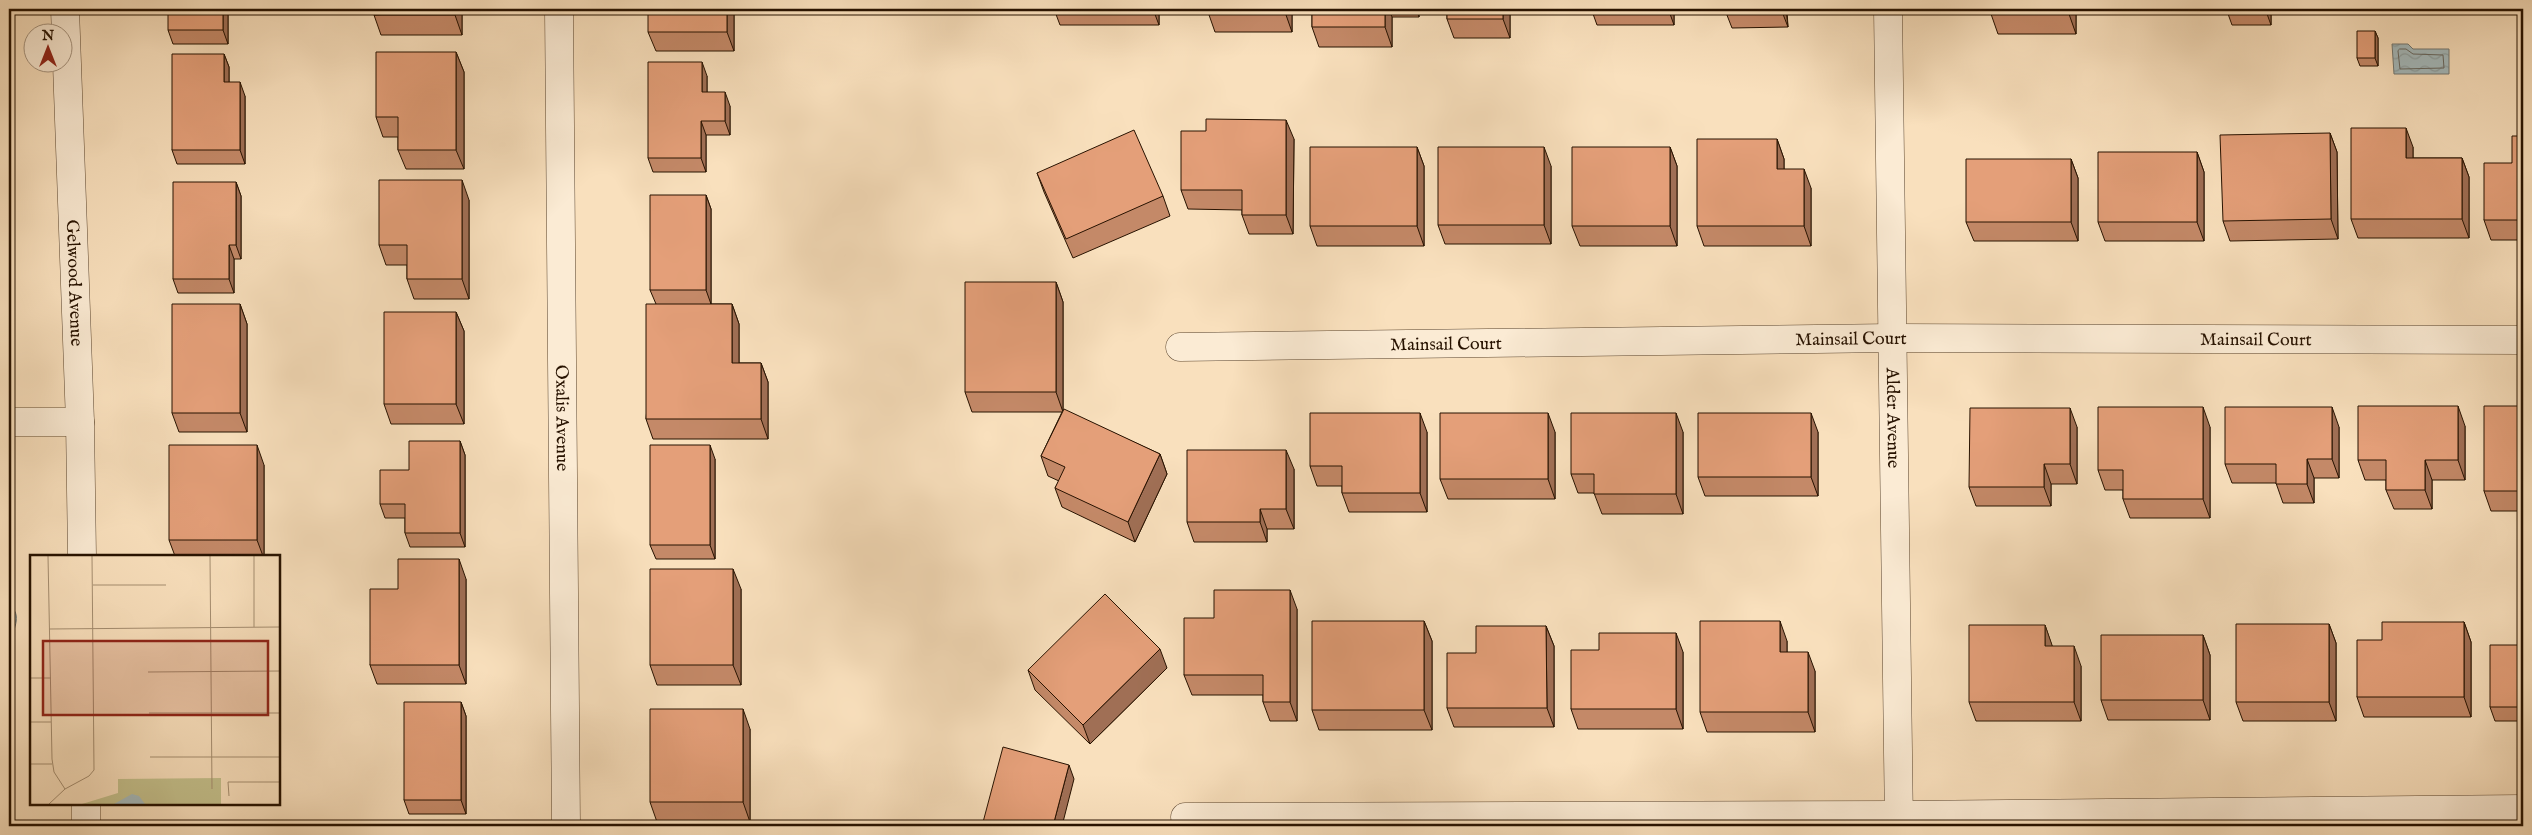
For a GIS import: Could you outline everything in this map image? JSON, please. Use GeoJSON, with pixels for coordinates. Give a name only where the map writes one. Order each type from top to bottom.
{"type":"FeatureCollection","features":[{"type":"Feature","properties":{"kind":"street","name":"Gelwood Avenue"},"geometry":{"type":"LineString","coordinates":[[65,9],[80,422],[82,555]]}},
{"type":"Feature","properties":{"kind":"street","name":"Oxalis Avenue"},"geometry":{"type":"LineString","coordinates":[[559,9],[566,826]]}},
{"type":"Feature","properties":{"kind":"street","name":"Alder Avenue"},"geometry":{"type":"LineString","coordinates":[[1888,9],[1899,821]]}},
{"type":"Feature","properties":{"kind":"street","name":"Mainsail Court"},"geometry":{"type":"LineString","coordinates":[[1180,347],[1891,338],[2523,340]]}},
{"type":"Feature","properties":{"kind":"street"},"geometry":{"type":"LineString","coordinates":[[9,422],[80,422]]}},
{"type":"Feature","properties":{"kind":"street"},"geometry":{"type":"LineString","coordinates":[[86,805],[86,826]]}},
{"type":"Feature","properties":{"kind":"street"},"geometry":{"type":"LineString","coordinates":[[1185,817],[1899,821],[2523,809]]}},
{"type":"Feature","properties":{"kind":"water"},"geometry":{"type":"Polygon","coordinates":[[[2392,44],[2408,44],[2413,49],[2449,49],[2449,74],[2394,74],[2392,44]]]}},
{"type":"Feature","properties":{"kind":"water"},"geometry":{"type":"Polygon","coordinates":[[[9,606],[16,614],[16,624],[9,645],[9,606]]]}},
{"type":"Feature","properties":{"kind":"building"},"geometry":{"type":"Polygon","coordinates":[[[168,9],[223,9],[223,30],[168,30],[168,9]]]}},
{"type":"Feature","properties":{"kind":"building"},"geometry":{"type":"Polygon","coordinates":[[[374,9],[455,9],[455,15],[374,15],[374,9]]]}},
{"type":"Feature","properties":{"kind":"building"},"geometry":{"type":"Polygon","coordinates":[[[648,9],[727,9],[727,32],[648,32],[648,9]]]}},
{"type":"Feature","properties":{"kind":"building"},"geometry":{"type":"Polygon","coordinates":[[[1208,9],[1285,9],[1285,12],[1208,12],[1208,9]]]}},
{"type":"Feature","properties":{"kind":"building"},"geometry":{"type":"Polygon","coordinates":[[[1312,9],[1385,9],[1385,27],[1312,27],[1312,9]]]}},
{"type":"Feature","properties":{"kind":"building"},"geometry":{"type":"Polygon","coordinates":[[[1447,9],[1503,9],[1503,19],[1447,19],[1447,9]]]}},
{"type":"Feature","properties":{"kind":"building"},"geometry":{"type":"Polygon","coordinates":[[[1592,9],[1669,9],[1669,11],[1592,11],[1592,9]]]}},
{"type":"Feature","properties":{"kind":"building"},"geometry":{"type":"Polygon","coordinates":[[[1991,9],[2069,9],[2069,14],[1991,14],[1991,9]]]}},
{"type":"Feature","properties":{"kind":"building"},"geometry":{"type":"Polygon","coordinates":[[[2227,9],[2266,9],[2266,11],[2227,11],[2227,9]]]}},
{"type":"Feature","properties":{"kind":"building"},"geometry":{"type":"Polygon","coordinates":[[[2357,31],[2375,31],[2375,58],[2357,58],[2357,31]]]}},
{"type":"Feature","properties":{"kind":"building"},"geometry":{"type":"Polygon","coordinates":[[[376,52],[456,52],[456,150],[398,150],[398,117],[376,117],[376,52]]]}},
{"type":"Feature","properties":{"kind":"building"},"geometry":{"type":"Polygon","coordinates":[[[172,54],[224,54],[224,82],[240,82],[240,150],[172,150],[172,54]]]}},
{"type":"Feature","properties":{"kind":"building"},"geometry":{"type":"Polygon","coordinates":[[[648,62],[702,62],[702,92],[725,92],[725,121],[701,121],[701,158],[648,158],[648,62]]]}},
{"type":"Feature","properties":{"kind":"building"},"geometry":{"type":"Polygon","coordinates":[[[1206,119],[1286,120],[1286,215],[1242,215],[1242,190],[1181,190],[1181,131],[1206,131],[1206,119]]]}},
{"type":"Feature","properties":{"kind":"building"},"geometry":{"type":"Polygon","coordinates":[[[2351,128],[2406,128],[2406,158],[2462,158],[2462,219],[2351,219],[2351,128]]]}},
{"type":"Feature","properties":{"kind":"building"},"geometry":{"type":"Polygon","coordinates":[[[1134,130],[1163,196],[1066,239],[1037,173],[1134,130]]]}},
{"type":"Feature","properties":{"kind":"building"},"geometry":{"type":"Polygon","coordinates":[[[2330,133],[2331,219],[2223,221],[2220,135],[2330,133]]]}},
{"type":"Feature","properties":{"kind":"building"},"geometry":{"type":"Polygon","coordinates":[[[2512,136],[2523,136],[2523,220],[2484,220],[2484,163],[2512,163],[2512,136]]]}},
{"type":"Feature","properties":{"kind":"building"},"geometry":{"type":"Polygon","coordinates":[[[1697,139],[1777,139],[1777,169],[1804,169],[1804,226],[1697,226],[1697,139]]]}},
{"type":"Feature","properties":{"kind":"building"},"geometry":{"type":"Polygon","coordinates":[[[1310,147],[1417,147],[1417,226],[1310,226],[1310,147]]]}},
{"type":"Feature","properties":{"kind":"building"},"geometry":{"type":"Polygon","coordinates":[[[1438,147],[1544,147],[1544,225],[1438,225],[1438,147]]]}},
{"type":"Feature","properties":{"kind":"building"},"geometry":{"type":"Polygon","coordinates":[[[1572,147],[1670,147],[1670,226],[1572,226],[1572,147]]]}},
{"type":"Feature","properties":{"kind":"building"},"geometry":{"type":"Polygon","coordinates":[[[2098,152],[2197,152],[2197,222],[2098,222],[2098,152]]]}},
{"type":"Feature","properties":{"kind":"building"},"geometry":{"type":"Polygon","coordinates":[[[1966,159],[2071,159],[2071,222],[1966,222],[1966,159]]]}},
{"type":"Feature","properties":{"kind":"building"},"geometry":{"type":"Polygon","coordinates":[[[379,180],[462,180],[462,279],[407,279],[407,245],[379,245],[379,180]]]}},
{"type":"Feature","properties":{"kind":"building"},"geometry":{"type":"Polygon","coordinates":[[[173,182],[236,182],[236,245],[229,245],[229,279],[173,279],[173,182]]]}},
{"type":"Feature","properties":{"kind":"building"},"geometry":{"type":"Polygon","coordinates":[[[650,195],[706,195],[706,290],[650,290],[650,195]]]}},
{"type":"Feature","properties":{"kind":"building"},"geometry":{"type":"Polygon","coordinates":[[[965,282],[1056,282],[1056,392],[965,392],[965,282]]]}},
{"type":"Feature","properties":{"kind":"building"},"geometry":{"type":"Polygon","coordinates":[[[172,304],[240,304],[240,413],[172,413],[172,304]]]}},
{"type":"Feature","properties":{"kind":"building"},"geometry":{"type":"Polygon","coordinates":[[[646,304],[732,304],[732,363],[761,363],[761,419],[646,419],[646,304]]]}},
{"type":"Feature","properties":{"kind":"building"},"geometry":{"type":"Polygon","coordinates":[[[384,312],[456,312],[456,404],[384,404],[384,312]]]}},
{"type":"Feature","properties":{"kind":"building"},"geometry":{"type":"Polygon","coordinates":[[[2358,406],[2458,406],[2458,460],[2425,460],[2425,490],[2386,490],[2386,460],[2358,460],[2358,406]]]}},
{"type":"Feature","properties":{"kind":"building"},"geometry":{"type":"Polygon","coordinates":[[[2484,406],[2523,406],[2523,491],[2484,491],[2484,406]]]}},
{"type":"Feature","properties":{"kind":"building"},"geometry":{"type":"Polygon","coordinates":[[[2098,407],[2203,407],[2203,499],[2123,499],[2123,470],[2098,470],[2098,407]]]}},
{"type":"Feature","properties":{"kind":"building"},"geometry":{"type":"Polygon","coordinates":[[[2225,407],[2332,407],[2332,459],[2307,459],[2307,484],[2276,484],[2276,464],[2225,464],[2225,407]]]}},
{"type":"Feature","properties":{"kind":"building"},"geometry":{"type":"Polygon","coordinates":[[[1970,408],[2070,408],[2070,464],[2044,464],[2044,487],[1969,487],[1970,408]]]}},
{"type":"Feature","properties":{"kind":"building"},"geometry":{"type":"Polygon","coordinates":[[[1064,409],[1160,454],[1128,522],[1055,488],[1065,467],[1041,456],[1064,409]]]}},
{"type":"Feature","properties":{"kind":"building"},"geometry":{"type":"Polygon","coordinates":[[[1310,413],[1420,413],[1420,493],[1342,493],[1342,466],[1310,466],[1310,413]]]}},
{"type":"Feature","properties":{"kind":"building"},"geometry":{"type":"Polygon","coordinates":[[[1440,413],[1548,413],[1548,479],[1440,479],[1440,413]]]}},
{"type":"Feature","properties":{"kind":"building"},"geometry":{"type":"Polygon","coordinates":[[[1571,413],[1676,413],[1676,494],[1594,494],[1594,474],[1571,474],[1571,413]]]}},
{"type":"Feature","properties":{"kind":"building"},"geometry":{"type":"Polygon","coordinates":[[[1698,413],[1811,413],[1811,477],[1698,477],[1698,413]]]}},
{"type":"Feature","properties":{"kind":"building"},"geometry":{"type":"Polygon","coordinates":[[[409,441],[460,441],[460,533],[405,533],[405,504],[380,504],[380,470],[409,470],[409,441]]]}},
{"type":"Feature","properties":{"kind":"building"},"geometry":{"type":"Polygon","coordinates":[[[169,445],[257,445],[257,540],[169,540],[169,445]]]}},
{"type":"Feature","properties":{"kind":"building"},"geometry":{"type":"Polygon","coordinates":[[[650,445],[710,445],[710,545],[650,545],[650,445]]]}},
{"type":"Feature","properties":{"kind":"building"},"geometry":{"type":"Polygon","coordinates":[[[1187,450],[1286,450],[1286,509],[1260,509],[1260,522],[1187,522],[1187,450]]]}},
{"type":"Feature","properties":{"kind":"building"},"geometry":{"type":"Polygon","coordinates":[[[398,559],[459,559],[459,665],[370,665],[370,589],[398,589],[398,559]]]}},
{"type":"Feature","properties":{"kind":"building"},"geometry":{"type":"Polygon","coordinates":[[[650,569],[733,569],[733,665],[650,665],[650,569]]]}},
{"type":"Feature","properties":{"kind":"building"},"geometry":{"type":"Polygon","coordinates":[[[1214,590],[1290,590],[1290,702],[1263,702],[1263,675],[1184,675],[1184,618],[1214,618],[1214,590]]]}},
{"type":"Feature","properties":{"kind":"building"},"geometry":{"type":"Polygon","coordinates":[[[1105,594],[1160,649],[1083,725],[1028,670],[1105,594]]]}},
{"type":"Feature","properties":{"kind":"building"},"geometry":{"type":"Polygon","coordinates":[[[1312,621],[1424,621],[1424,710],[1312,710],[1312,621]]]}},
{"type":"Feature","properties":{"kind":"building"},"geometry":{"type":"Polygon","coordinates":[[[1700,621],[1780,621],[1780,652],[1808,652],[1808,712],[1700,712],[1700,621]]]}},
{"type":"Feature","properties":{"kind":"building"},"geometry":{"type":"Polygon","coordinates":[[[2382,622],[2464,622],[2464,697],[2357,697],[2357,640],[2382,640],[2382,622]]]}},
{"type":"Feature","properties":{"kind":"building"},"geometry":{"type":"Polygon","coordinates":[[[2236,624],[2329,624],[2329,702],[2236,702],[2236,624]]]}},
{"type":"Feature","properties":{"kind":"building"},"geometry":{"type":"Polygon","coordinates":[[[1969,625],[2045,625],[2045,646],[2074,646],[2074,702],[1969,702],[1969,625]]]}},
{"type":"Feature","properties":{"kind":"building"},"geometry":{"type":"Polygon","coordinates":[[[1476,626],[1546,626],[1547,708],[1447,708],[1447,653],[1476,653],[1476,626]]]}},
{"type":"Feature","properties":{"kind":"building"},"geometry":{"type":"Polygon","coordinates":[[[1599,633],[1676,633],[1676,709],[1571,709],[1571,650],[1599,650],[1599,633]]]}},
{"type":"Feature","properties":{"kind":"building"},"geometry":{"type":"Polygon","coordinates":[[[2101,635],[2203,635],[2203,700],[2101,700],[2101,635]]]}},
{"type":"Feature","properties":{"kind":"building"},"geometry":{"type":"Polygon","coordinates":[[[2490,645],[2523,645],[2523,707],[2490,707],[2490,645]]]}},
{"type":"Feature","properties":{"kind":"building"},"geometry":{"type":"Polygon","coordinates":[[[404,702],[461,702],[461,800],[404,800],[404,702]]]}},
{"type":"Feature","properties":{"kind":"building"},"geometry":{"type":"Polygon","coordinates":[[[650,709],[743,709],[743,802],[650,802],[650,709]]]}},
{"type":"Feature","properties":{"kind":"building"},"geometry":{"type":"Polygon","coordinates":[[[1003,747],[1069,765],[1053,826],[982,826],[1003,747]]]}}]}
